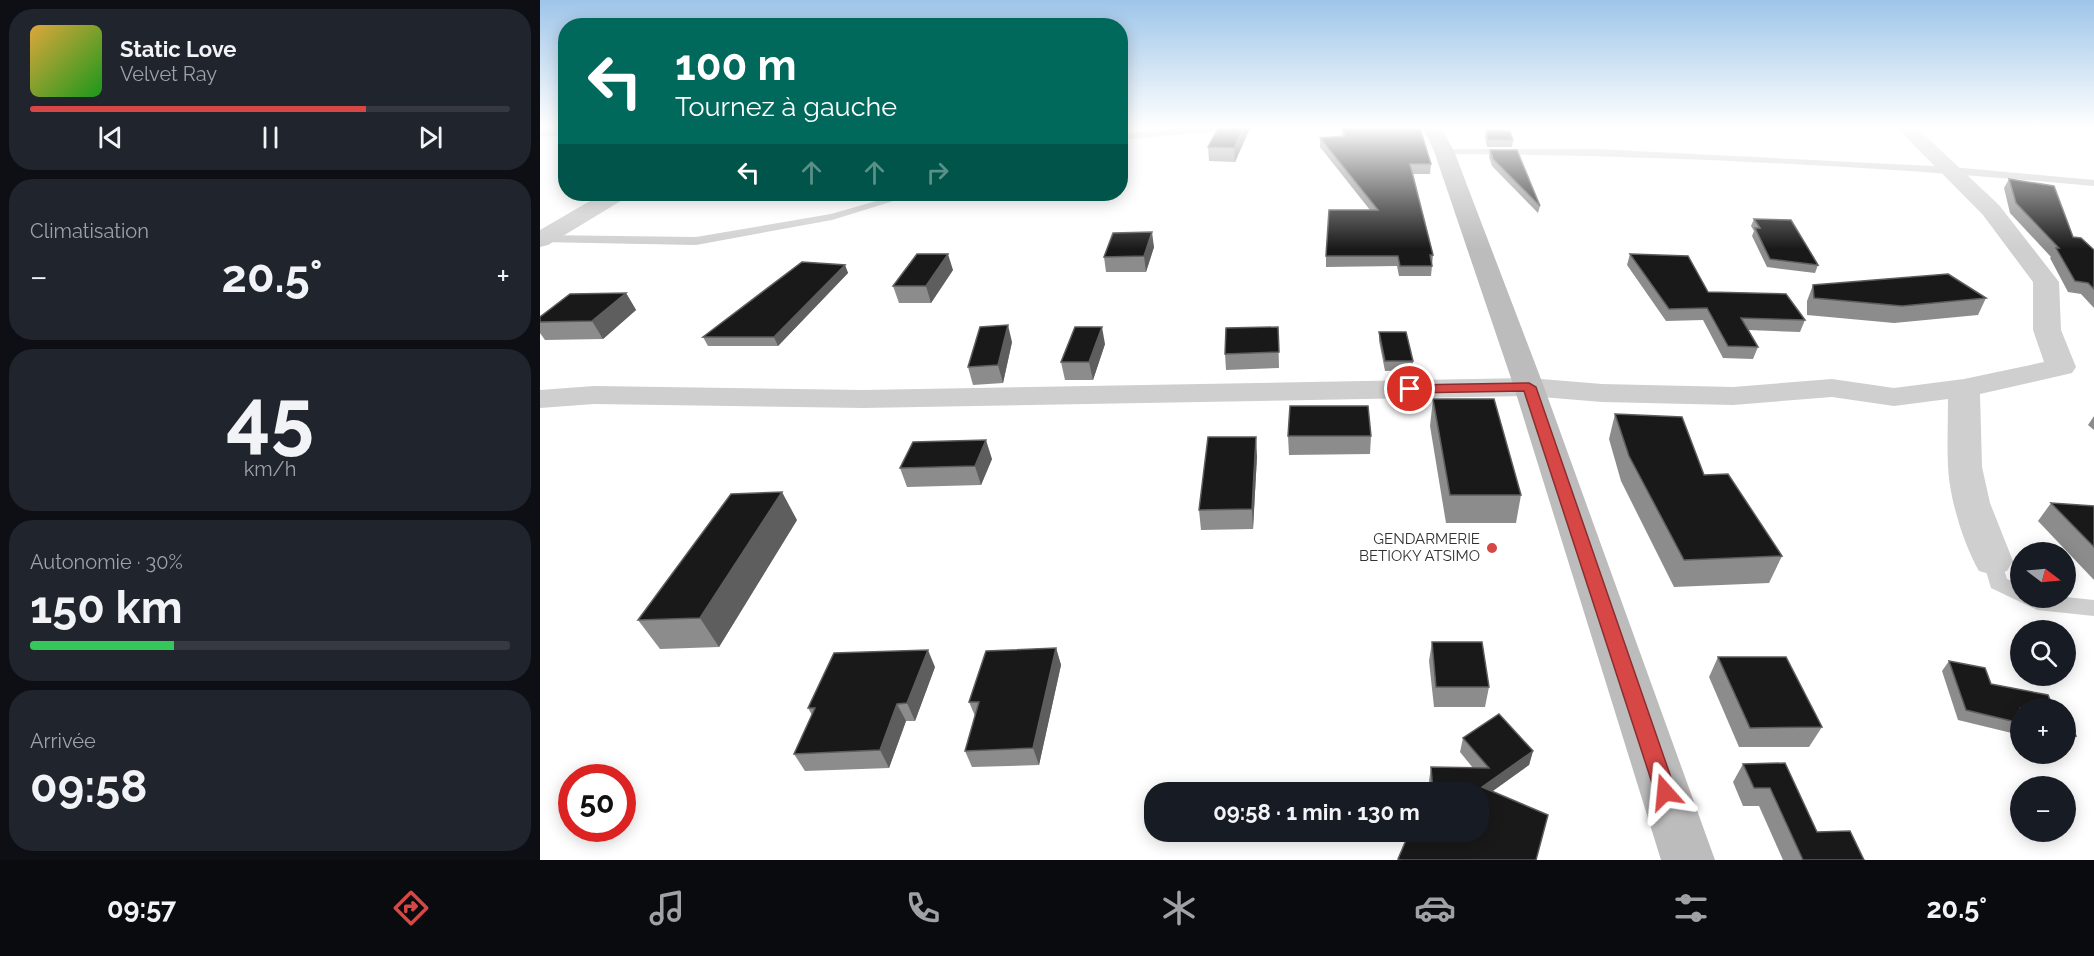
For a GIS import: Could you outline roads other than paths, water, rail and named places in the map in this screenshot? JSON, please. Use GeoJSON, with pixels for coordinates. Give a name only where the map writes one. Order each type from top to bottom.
{"type":"FeatureCollection","features":[{"type":"Feature","properties":{"kind":"main road"},"geometry":{"type":"LineString","coordinates":[[1448,168],[1529,387],[1688,860]]}},
{"type":"Feature","properties":{"kind":"street"},"geometry":{"type":"LineString","coordinates":[[540,399],[594,395],[863,399],[1529,387],[1602,393],[1733,396],[1832,387],[1894,397],[1964,388],[2061,367],[2047,330],[2046,282],[1991,210],[1952,170]]}},
{"type":"Feature","properties":{"kind":"street"},"geometry":{"type":"LineString","coordinates":[[540,239],[604,201]]}},
{"type":"Feature","properties":{"kind":"street"},"geometry":{"type":"LineString","coordinates":[[1964,388],[1965,467],[1972,503],[1993,561]]}},
{"type":"Feature","properties":{"kind":"lane"},"geometry":{"type":"LineString","coordinates":[[1915,168],[2094,183]]}},
{"type":"Feature","properties":{"kind":"lane"},"geometry":{"type":"LineString","coordinates":[[540,239],[696,241],[832,217],[887,201]]}},
{"type":"Feature","properties":{"kind":"lane"},"geometry":{"type":"LineString","coordinates":[[1993,561],[1998,583],[2010,589]]}},
{"type":"Feature","properties":{"kind":"lane"},"geometry":{"type":"LineString","coordinates":[[2076,606],[2094,608]]}},
{"type":"Feature","properties":{"kind":"place","name":"GENDARMERIE BETIOKY ATSIMO"},"geometry":{"type":"Point","coordinates":[1492,548]}}]}
